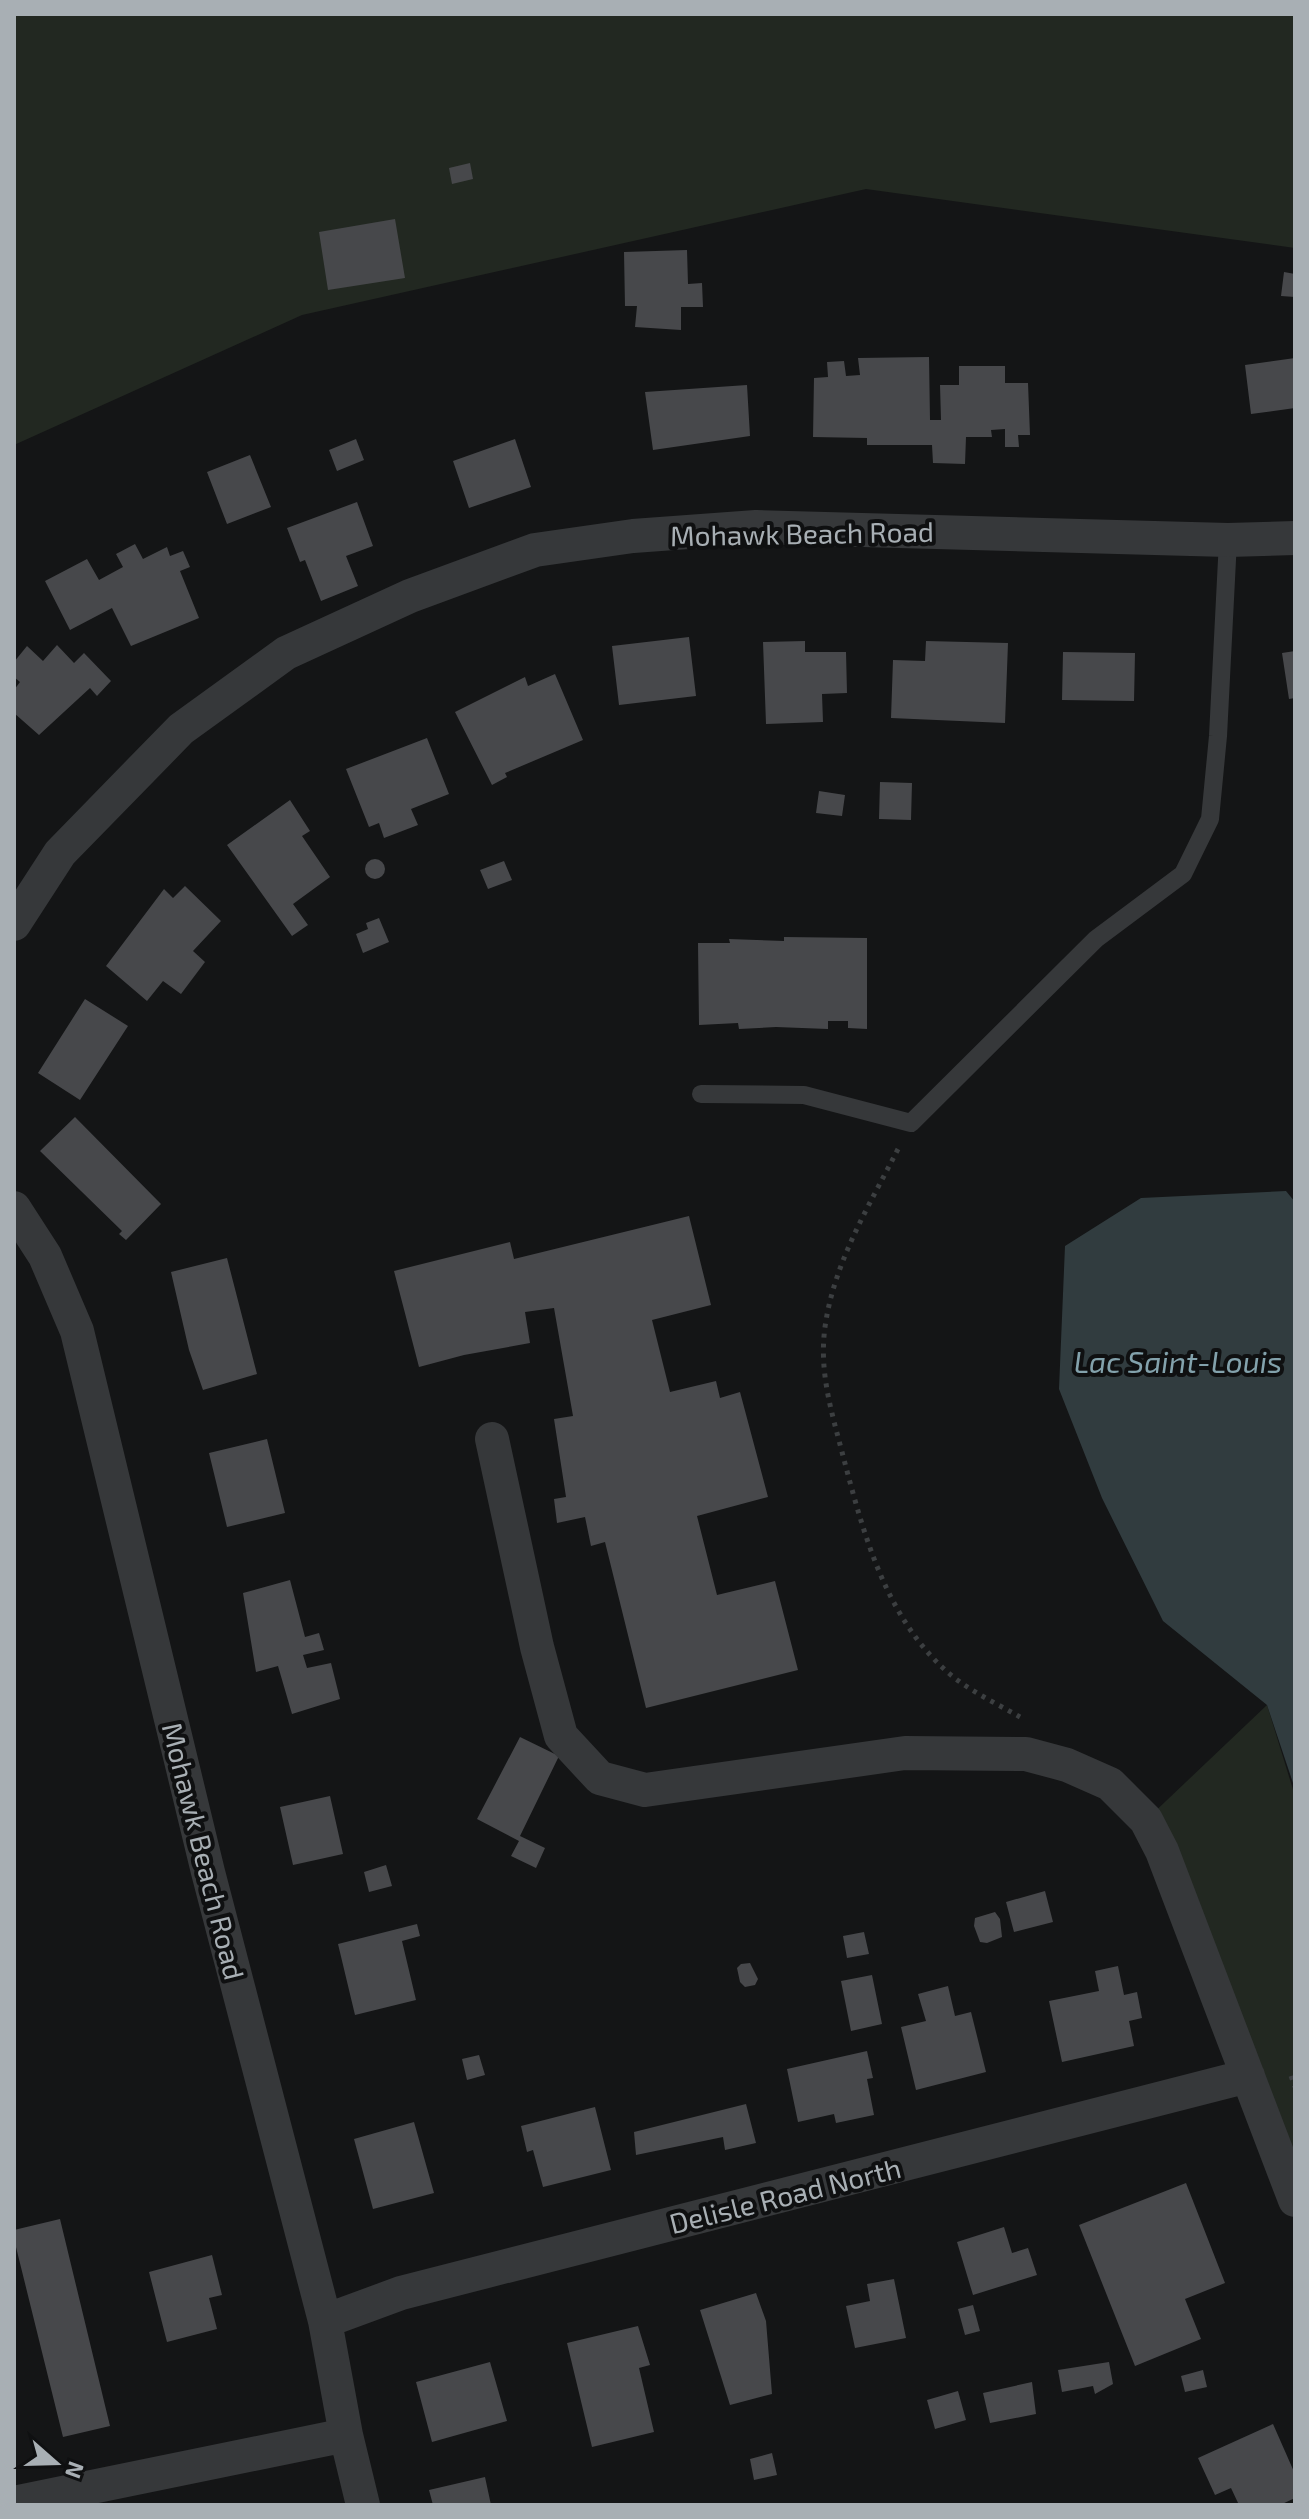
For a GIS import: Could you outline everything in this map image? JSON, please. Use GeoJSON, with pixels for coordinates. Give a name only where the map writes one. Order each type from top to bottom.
{"type":"FeatureCollection","features":[{"type":"Feature","properties":{"kind":"street","name":"Mohawk Beach Road"},"geometry":{"type":"LineString","coordinates":[[14,924],[60,853],[181,729],[286,653],[410,596],[535,550],[633,536],[756,527],[1228,540],[1295,538]]}},
{"type":"Feature","properties":{"kind":"street","name":"Mohawk Beach Road"},"geometry":{"type":"LineString","coordinates":[[14,1208],[45,1256],[77,1331],[208,1872],[325,2321],[346,2435],[363,2505]]}},
{"type":"Feature","properties":{"kind":"street"},"geometry":{"type":"LineString","coordinates":[[492,1439],[537,1647],[561,1736],[600,1778],[645,1790],[905,1753],[1026,1754],[1067,1765],[1110,1784],[1146,1820],[1162,1851],[1295,2200]]}},
{"type":"Feature","properties":{"kind":"street","name":"Delisle Road North"},"geometry":{"type":"LineString","coordinates":[[325,2321],[401,2293],[1248,2076]]}},
{"type":"Feature","properties":{"kind":"street"},"geometry":{"type":"LineString","coordinates":[[14,2503],[346,2435]]}},
{"type":"Feature","properties":{"kind":"lane"},"geometry":{"type":"LineString","coordinates":[[701,1094],[804,1095],[911,1123],[1096,939],[1183,874],[1210,819],[1218,736],[1228,540]]}},
{"type":"Feature","properties":{"kind":"path"},"geometry":{"type":"LineString","coordinates":[[911,1123],[850,1242],[835,1284],[825,1326],[822,1360],[827,1393],[858,1512],[894,1603],[944,1669],[973,1690],[1024,1719]]}},
{"type":"Feature","properties":{"kind":"path"},"geometry":{"type":"LineString","coordinates":[[1289,2073],[1295,2087]]}},
{"type":"Feature","properties":{"kind":"shaded area"},"geometry":{"type":"Polygon","coordinates":[[[14,14],[1295,14],[1295,248],[866,189],[302,315],[14,445],[14,14]]]}},
{"type":"Feature","properties":{"kind":"shaded area"},"geometry":{"type":"Polygon","coordinates":[[[1267,1705],[1295,1796],[1295,2196],[1146,1820],[1267,1705]]]}},
{"type":"Feature","properties":{"kind":"water","name":"Lac Saint-Louis"},"geometry":{"type":"Polygon","coordinates":[[[1286,1191],[1295,1202],[1295,1789],[1267,1705],[1163,1621],[1102,1498],[1059,1389],[1065,1246],[1141,1198],[1286,1191]]]}},
{"type":"Feature","properties":{"kind":"building"},"geometry":{"type":"Polygon","coordinates":[[[470,163],[473,179],[452,184],[449,168],[470,163]]]}},
{"type":"Feature","properties":{"kind":"building"},"geometry":{"type":"Polygon","coordinates":[[[395,219],[405,278],[328,290],[319,232],[395,219]]]}},
{"type":"Feature","properties":{"kind":"building"},"geometry":{"type":"Polygon","coordinates":[[[687,250],[688,284],[702,283],[703,307],[681,307],[681,330],[635,327],[637,306],[625,306],[624,252],[687,250]]]}},
{"type":"Feature","properties":{"kind":"building"},"geometry":{"type":"Polygon","coordinates":[[[1284,272],[1295,274],[1295,297],[1281,296],[1284,272]]]}},
{"type":"Feature","properties":{"kind":"building"},"geometry":{"type":"Polygon","coordinates":[[[929,357],[930,420],[941,420],[940,385],[959,385],[959,366],[1005,366],[1005,383],[1028,383],[1030,435],[1018,435],[1019,447],[1005,447],[1005,429],[991,430],[992,437],[966,437],[965,464],[933,463],[932,445],[867,445],[867,438],[813,437],[814,378],[828,377],[827,362],[844,361],[846,376],[860,375],[858,358],[929,357]]]}},
{"type":"Feature","properties":{"kind":"building"},"geometry":{"type":"Polygon","coordinates":[[[1295,358],[1295,408],[1251,414],[1245,365],[1295,358]]]}},
{"type":"Feature","properties":{"kind":"building"},"geometry":{"type":"Polygon","coordinates":[[[747,385],[750,436],[653,450],[645,392],[747,385]]]}},
{"type":"Feature","properties":{"kind":"building"},"geometry":{"type":"Polygon","coordinates":[[[356,439],[364,460],[337,471],[329,450],[356,439]]]}},
{"type":"Feature","properties":{"kind":"building"},"geometry":{"type":"Polygon","coordinates":[[[515,439],[531,487],[469,508],[453,461],[515,439]]]}},
{"type":"Feature","properties":{"kind":"building"},"geometry":{"type":"Polygon","coordinates":[[[250,455],[271,507],[227,524],[207,472],[250,455]]]}},
{"type":"Feature","properties":{"kind":"building"},"geometry":{"type":"Polygon","coordinates":[[[357,502],[373,546],[346,556],[358,586],[321,601],[305,560],[300,562],[287,528],[357,502]]]}},
{"type":"Feature","properties":{"kind":"building"},"geometry":{"type":"Polygon","coordinates":[[[135,544],[143,559],[167,547],[170,556],[183,551],[190,567],[180,571],[199,618],[131,646],[112,608],[70,630],[45,581],[87,559],[99,580],[123,567],[116,554],[135,544]]]}},
{"type":"Feature","properties":{"kind":"building"},"geometry":{"type":"Polygon","coordinates":[[[689,637],[696,696],[619,705],[612,646],[689,637]]]}},
{"type":"Feature","properties":{"kind":"building"},"geometry":{"type":"Polygon","coordinates":[[[805,641],[805,652],[846,652],[847,693],[822,694],[823,722],[766,724],[763,642],[805,641]]]}},
{"type":"Feature","properties":{"kind":"building"},"geometry":{"type":"Polygon","coordinates":[[[926,641],[1008,643],[1005,723],[891,718],[893,660],[925,661],[926,641]]]}},
{"type":"Feature","properties":{"kind":"building"},"geometry":{"type":"Polygon","coordinates":[[[57,645],[74,663],[84,653],[111,681],[97,696],[90,688],[39,735],[14,713],[14,690],[20,682],[14,677],[14,662],[27,646],[43,661],[57,645]]]}},
{"type":"Feature","properties":{"kind":"building"},"geometry":{"type":"Polygon","coordinates":[[[1295,651],[1295,698],[1289,699],[1282,653],[1295,651]]]}},
{"type":"Feature","properties":{"kind":"building"},"geometry":{"type":"Polygon","coordinates":[[[1063,652],[1135,653],[1134,701],[1062,700],[1063,652]]]}},
{"type":"Feature","properties":{"kind":"building"},"geometry":{"type":"Polygon","coordinates":[[[555,674],[583,740],[505,773],[507,777],[492,785],[455,712],[525,677],[528,686],[555,674]]]}},
{"type":"Feature","properties":{"kind":"building"},"geometry":{"type":"Polygon","coordinates":[[[427,738],[449,794],[411,809],[418,825],[384,838],[379,823],[369,827],[346,769],[427,738]]]}},
{"type":"Feature","properties":{"kind":"building"},"geometry":{"type":"Polygon","coordinates":[[[880,782],[912,783],[911,820],[879,819],[880,782]]]}},
{"type":"Feature","properties":{"kind":"building"},"geometry":{"type":"Polygon","coordinates":[[[819,791],[845,795],[842,816],[816,813],[819,791]]]}},
{"type":"Feature","properties":{"kind":"building"},"geometry":{"type":"Polygon","coordinates":[[[290,800],[310,831],[302,836],[330,877],[293,904],[308,925],[292,936],[227,845],[290,800]]]}},
{"type":"Feature","properties":{"kind":"building"},"geometry":{"type":"Polygon","coordinates":[[[371,859],[379,859],[385,869],[379,879],[371,879],[365,873],[365,865],[371,859]]]}},
{"type":"Feature","properties":{"kind":"building"},"geometry":{"type":"Polygon","coordinates":[[[504,861],[512,880],[488,889],[480,870],[504,861]]]}},
{"type":"Feature","properties":{"kind":"building"},"geometry":{"type":"Polygon","coordinates":[[[185,886],[221,921],[193,951],[205,962],[181,994],[163,981],[147,1001],[106,966],[164,889],[173,898],[185,886]]]}},
{"type":"Feature","properties":{"kind":"building"},"geometry":{"type":"Polygon","coordinates":[[[379,918],[389,942],[363,953],[356,934],[368,929],[366,923],[379,918]]]}},
{"type":"Feature","properties":{"kind":"building"},"geometry":{"type":"Polygon","coordinates":[[[784,937],[867,938],[867,1029],[848,1028],[848,1021],[828,1021],[828,1029],[739,1029],[738,1023],[699,1025],[698,943],[730,943],[729,939],[784,941],[784,937]]]}},
{"type":"Feature","properties":{"kind":"building"},"geometry":{"type":"Polygon","coordinates":[[[85,999],[128,1026],[80,1100],[38,1073],[85,999]]]}},
{"type":"Feature","properties":{"kind":"building"},"geometry":{"type":"Polygon","coordinates":[[[75,1117],[161,1204],[126,1240],[119,1234],[122,1231],[40,1151],[75,1117]]]}},
{"type":"Feature","properties":{"kind":"building"},"geometry":{"type":"Polygon","coordinates":[[[689,1216],[711,1305],[652,1320],[670,1392],[716,1381],[720,1398],[740,1392],[768,1497],[697,1516],[717,1595],[775,1581],[798,1670],[646,1708],[605,1542],[591,1546],[585,1517],[557,1523],[554,1499],[566,1497],[554,1419],[573,1416],[554,1308],[525,1312],[530,1343],[419,1367],[394,1271],[510,1242],[514,1259],[689,1216]]]}},
{"type":"Feature","properties":{"kind":"building"},"geometry":{"type":"Polygon","coordinates":[[[227,1258],[257,1374],[203,1390],[189,1350],[171,1272],[227,1258]]]}},
{"type":"Feature","properties":{"kind":"building"},"geometry":{"type":"Polygon","coordinates":[[[267,1439],[285,1513],[227,1527],[209,1453],[267,1439]]]}},
{"type":"Feature","properties":{"kind":"building"},"geometry":{"type":"Polygon","coordinates":[[[290,1580],[305,1637],[319,1633],[324,1650],[303,1655],[307,1668],[331,1663],[340,1699],[292,1714],[278,1666],[256,1672],[243,1593],[290,1580]]]}},
{"type":"Feature","properties":{"kind":"building"},"geometry":{"type":"Polygon","coordinates":[[[520,1737],[559,1756],[520,1836],[545,1848],[536,1868],[511,1856],[519,1841],[477,1819],[520,1737]]]}},
{"type":"Feature","properties":{"kind":"building"},"geometry":{"type":"Polygon","coordinates":[[[330,1796],[343,1854],[293,1865],[280,1807],[330,1796]]]}},
{"type":"Feature","properties":{"kind":"building"},"geometry":{"type":"Polygon","coordinates":[[[386,1865],[392,1886],[369,1892],[364,1872],[386,1865]]]}},
{"type":"Feature","properties":{"kind":"building"},"geometry":{"type":"Polygon","coordinates":[[[1045,1891],[1053,1922],[1014,1932],[1006,1902],[1045,1891]]]}},
{"type":"Feature","properties":{"kind":"building"},"geometry":{"type":"Polygon","coordinates":[[[995,1912],[1000,1919],[1002,1937],[987,1943],[980,1942],[974,1926],[975,1918],[995,1912]]]}},
{"type":"Feature","properties":{"kind":"building"},"geometry":{"type":"Polygon","coordinates":[[[417,1924],[420,1936],[402,1941],[416,2000],[355,2015],[338,1944],[417,1924]]]}},
{"type":"Feature","properties":{"kind":"building"},"geometry":{"type":"Polygon","coordinates":[[[864,1932],[869,1954],[847,1958],[843,1936],[864,1932]]]}},
{"type":"Feature","properties":{"kind":"building"},"geometry":{"type":"Polygon","coordinates":[[[750,1963],[758,1979],[755,1985],[745,1987],[740,1982],[737,1968],[750,1963]]]}},
{"type":"Feature","properties":{"kind":"building"},"geometry":{"type":"Polygon","coordinates":[[[1118,1966],[1124,1995],[1137,1992],[1142,2018],[1129,2021],[1134,2046],[1062,2062],[1049,2001],[1099,1991],[1095,1971],[1118,1966]]]}},
{"type":"Feature","properties":{"kind":"building"},"geometry":{"type":"Polygon","coordinates":[[[872,1975],[882,2024],[851,2031],[841,1981],[872,1975]]]}},
{"type":"Feature","properties":{"kind":"building"},"geometry":{"type":"Polygon","coordinates":[[[948,1986],[955,2016],[971,2012],[986,2072],[916,2090],[901,2027],[926,2021],[918,1994],[948,1986]]]}},
{"type":"Feature","properties":{"kind":"building"},"geometry":{"type":"Polygon","coordinates":[[[867,2051],[873,2078],[867,2079],[874,2115],[836,2123],[834,2114],[798,2122],[787,2069],[867,2051]]]}},
{"type":"Feature","properties":{"kind":"building"},"geometry":{"type":"Polygon","coordinates":[[[479,2055],[485,2075],[467,2080],[462,2059],[479,2055]]]}},
{"type":"Feature","properties":{"kind":"building"},"geometry":{"type":"Polygon","coordinates":[[[746,2104],[756,2143],[725,2150],[723,2137],[636,2155],[634,2132],[746,2104]]]}},
{"type":"Feature","properties":{"kind":"building"},"geometry":{"type":"Polygon","coordinates":[[[595,2107],[611,2170],[543,2187],[533,2150],[527,2152],[521,2126],[595,2107]]]}},
{"type":"Feature","properties":{"kind":"building"},"geometry":{"type":"Polygon","coordinates":[[[414,2122],[434,2193],[373,2209],[354,2139],[414,2122]]]}},
{"type":"Feature","properties":{"kind":"building"},"geometry":{"type":"Polygon","coordinates":[[[1186,2183],[1225,2283],[1185,2299],[1201,2339],[1135,2366],[1079,2225],[1186,2183]]]}},
{"type":"Feature","properties":{"kind":"building"},"geometry":{"type":"Polygon","coordinates":[[[60,2219],[110,2426],[63,2437],[14,2239],[14,2230],[60,2219]]]}},
{"type":"Feature","properties":{"kind":"building"},"geometry":{"type":"Polygon","coordinates":[[[1004,2227],[1012,2253],[1028,2248],[1037,2275],[973,2295],[957,2242],[1004,2227]]]}},
{"type":"Feature","properties":{"kind":"building"},"geometry":{"type":"Polygon","coordinates":[[[212,2255],[222,2295],[209,2298],[217,2329],[167,2342],[149,2272],[212,2255]]]}},
{"type":"Feature","properties":{"kind":"building"},"geometry":{"type":"Polygon","coordinates":[[[894,2279],[906,2338],[855,2348],[846,2306],[870,2301],[867,2284],[894,2279]]]}},
{"type":"Feature","properties":{"kind":"building"},"geometry":{"type":"Polygon","coordinates":[[[756,2293],[766,2321],[772,2394],[730,2405],[700,2310],[756,2293]]]}},
{"type":"Feature","properties":{"kind":"building"},"geometry":{"type":"Polygon","coordinates":[[[973,2305],[980,2331],[965,2335],[958,2309],[973,2305]]]}},
{"type":"Feature","properties":{"kind":"building"},"geometry":{"type":"Polygon","coordinates":[[[638,2326],[650,2365],[639,2368],[654,2432],[592,2447],[567,2343],[638,2326]]]}},
{"type":"Feature","properties":{"kind":"building"},"geometry":{"type":"Polygon","coordinates":[[[490,2362],[507,2421],[432,2442],[416,2382],[490,2362]]]}},
{"type":"Feature","properties":{"kind":"building"},"geometry":{"type":"Polygon","coordinates":[[[1109,2362],[1113,2384],[1095,2394],[1093,2386],[1062,2392],[1058,2370],[1109,2362]]]}},
{"type":"Feature","properties":{"kind":"building"},"geometry":{"type":"Polygon","coordinates":[[[1203,2370],[1207,2387],[1185,2392],[1181,2376],[1203,2370]]]}},
{"type":"Feature","properties":{"kind":"building"},"geometry":{"type":"Polygon","coordinates":[[[1032,2382],[1036,2414],[990,2423],[983,2393],[1032,2382]]]}},
{"type":"Feature","properties":{"kind":"building"},"geometry":{"type":"Polygon","coordinates":[[[958,2391],[966,2420],[935,2429],[927,2400],[958,2391]]]}},
{"type":"Feature","properties":{"kind":"building"},"geometry":{"type":"Polygon","coordinates":[[[1273,2424],[1295,2474],[1295,2498],[1280,2505],[1239,2505],[1231,2488],[1215,2495],[1198,2458],[1273,2424]]]}},
{"type":"Feature","properties":{"kind":"building"},"geometry":{"type":"Polygon","coordinates":[[[772,2453],[777,2475],[754,2480],[750,2459],[772,2453]]]}},
{"type":"Feature","properties":{"kind":"building"},"geometry":{"type":"Polygon","coordinates":[[[485,2477],[491,2505],[433,2505],[429,2490],[485,2477]]]}}]}
